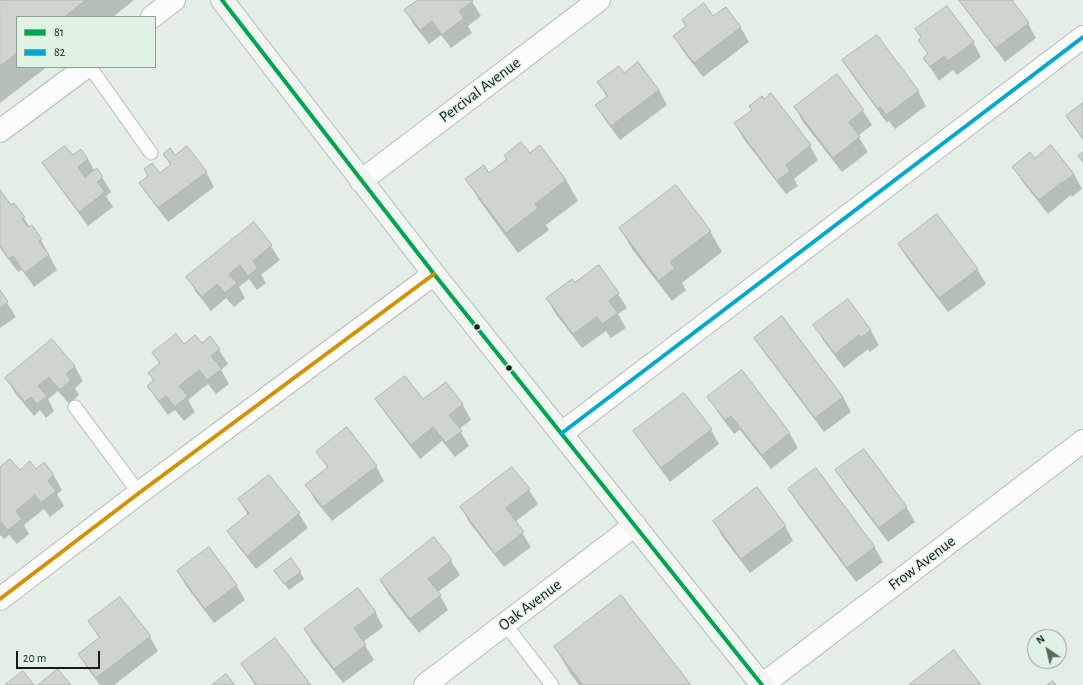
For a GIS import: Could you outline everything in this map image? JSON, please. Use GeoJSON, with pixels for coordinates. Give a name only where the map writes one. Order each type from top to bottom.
{"type":"FeatureCollection","features":[{"type":"Feature","properties":{"kind":"main road"},"geometry":{"type":"LineString","coordinates":[[222,0],[434,274],[762,685]]}},
{"type":"Feature","properties":{"kind":"street"},"geometry":{"type":"LineString","coordinates":[[153,16],[174,0]]}},
{"type":"Feature","properties":{"kind":"street","name":"Percival Avenue"},"geometry":{"type":"LineString","coordinates":[[362,181],[599,0]]}},
{"type":"Feature","properties":{"kind":"street"},"geometry":{"type":"LineString","coordinates":[[562,433],[1083,37]]}},
{"type":"Feature","properties":{"kind":"street"},"geometry":{"type":"LineString","coordinates":[[0,131],[82,68]]}},
{"type":"Feature","properties":{"kind":"street"},"geometry":{"type":"LineString","coordinates":[[0,599],[139,493],[434,274]]}},
{"type":"Feature","properties":{"kind":"street","name":"Frow Avenue"},"geometry":{"type":"LineString","coordinates":[[762,685],[1083,441]]}},
{"type":"Feature","properties":{"kind":"street","name":"Oak Avenue"},"geometry":{"type":"LineString","coordinates":[[426,685],[635,525]]}},
{"type":"Feature","properties":{"kind":"lane"},"geometry":{"type":"LineString","coordinates":[[82,68],[151,153]]}},
{"type":"Feature","properties":{"kind":"lane"},"geometry":{"type":"LineString","coordinates":[[75,407],[139,493]]}},
{"type":"Feature","properties":{"kind":"lane"},"geometry":{"type":"LineString","coordinates":[[505,624],[552,685]]}},
{"type":"Feature","properties":{"kind":"building"},"geometry":{"type":"Polygon","coordinates":[[[0,0],[86,0],[65,16],[16,16],[16,54],[0,66],[0,0]]]}},
{"type":"Feature","properties":{"kind":"building"},"geometry":{"type":"Polygon","coordinates":[[[418,0],[473,1],[459,11],[464,18],[442,35],[432,21],[420,30],[404,10],[418,0]]]}},
{"type":"Feature","properties":{"kind":"building"},"geometry":{"type":"Polygon","coordinates":[[[959,0],[1012,0],[1029,23],[996,48],[959,0]]]}},
{"type":"Feature","properties":{"kind":"building"},"geometry":{"type":"Polygon","coordinates":[[[704,3],[713,16],[726,7],[741,27],[694,63],[673,36],[686,26],[682,20],[704,3]]]}},
{"type":"Feature","properties":{"kind":"building"},"geometry":{"type":"Polygon","coordinates":[[[947,6],[974,42],[948,61],[944,56],[930,67],[923,58],[928,54],[918,40],[921,37],[915,29],[947,6]]]}},
{"type":"Feature","properties":{"kind":"building"},"geometry":{"type":"Polygon","coordinates":[[[877,35],[919,91],[886,115],[880,107],[878,109],[842,60],[877,35]]]}},
{"type":"Feature","properties":{"kind":"building"},"geometry":{"type":"Polygon","coordinates":[[[638,62],[659,90],[611,126],[595,105],[608,96],[597,82],[619,66],[624,73],[638,62]]]}},
{"type":"Feature","properties":{"kind":"building"},"geometry":{"type":"Polygon","coordinates":[[[837,74],[864,110],[849,122],[860,137],[833,158],[794,107],[837,74]]]}},
{"type":"Feature","properties":{"kind":"building"},"geometry":{"type":"Polygon","coordinates":[[[771,93],[811,145],[786,165],[790,171],[777,181],[734,123],[752,110],[749,106],[762,96],[764,99],[771,93]]]}},
{"type":"Feature","properties":{"kind":"building"},"geometry":{"type":"Polygon","coordinates":[[[1083,103],[1083,139],[1066,116],[1083,103]]]}},
{"type":"Feature","properties":{"kind":"building"},"geometry":{"type":"Polygon","coordinates":[[[521,142],[530,153],[540,145],[566,180],[535,204],[538,208],[506,233],[465,179],[484,165],[489,173],[507,159],[504,156],[521,142]]]}},
{"type":"Feature","properties":{"kind":"building"},"geometry":{"type":"Polygon","coordinates":[[[1051,145],[1074,174],[1039,200],[1012,167],[1030,152],[1035,158],[1051,145]]]}},
{"type":"Feature","properties":{"kind":"building"},"geometry":{"type":"Polygon","coordinates":[[[65,146],[73,155],[81,149],[88,159],[78,167],[85,177],[97,168],[103,177],[97,182],[105,192],[79,212],[42,163],[65,146]]]}},
{"type":"Feature","properties":{"kind":"building"},"geometry":{"type":"Polygon","coordinates":[[[187,146],[207,172],[158,208],[139,183],[148,176],[144,169],[152,163],[160,173],[171,164],[163,154],[170,148],[175,155],[187,146]]]}},
{"type":"Feature","properties":{"kind":"building"},"geometry":{"type":"Polygon","coordinates":[[[1083,152],[1083,162],[1078,156],[1083,152]]]}},
{"type":"Feature","properties":{"kind":"building"},"geometry":{"type":"Polygon","coordinates":[[[676,185],[711,231],[670,262],[675,268],[659,281],[619,228],[676,185]]]}},
{"type":"Feature","properties":{"kind":"building"},"geometry":{"type":"Polygon","coordinates":[[[0,190],[11,205],[14,203],[25,217],[22,219],[28,227],[32,225],[42,239],[39,242],[49,255],[25,273],[13,256],[9,259],[0,246],[0,190]]]}},
{"type":"Feature","properties":{"kind":"building"},"geometry":{"type":"Polygon","coordinates":[[[937,214],[978,269],[939,298],[898,244],[937,214]]]}},
{"type":"Feature","properties":{"kind":"building"},"geometry":{"type":"Polygon","coordinates":[[[254,222],[272,245],[253,261],[258,268],[248,276],[240,265],[229,274],[237,283],[225,293],[217,284],[202,297],[186,277],[254,222]]]}},
{"type":"Feature","properties":{"kind":"building"},"geometry":{"type":"Polygon","coordinates":[[[599,265],[619,293],[609,301],[618,313],[602,324],[597,317],[573,334],[546,298],[572,279],[575,282],[599,265]]]}},
{"type":"Feature","properties":{"kind":"building"},"geometry":{"type":"Polygon","coordinates":[[[0,290],[8,302],[0,308],[0,290]]]}},
{"type":"Feature","properties":{"kind":"building"},"geometry":{"type":"Polygon","coordinates":[[[848,299],[871,330],[861,338],[859,335],[835,354],[813,325],[848,299]]]}},
{"type":"Feature","properties":{"kind":"building"},"geometry":{"type":"Polygon","coordinates":[[[782,316],[843,397],[815,418],[754,338],[782,316]]]}},
{"type":"Feature","properties":{"kind":"building"},"geometry":{"type":"Polygon","coordinates":[[[176,334],[184,344],[195,335],[202,343],[210,336],[220,349],[211,356],[222,369],[207,380],[199,370],[179,386],[188,396],[175,407],[166,396],[159,401],[147,386],[154,380],[148,373],[160,363],[152,353],[176,334]]]}},
{"type":"Feature","properties":{"kind":"building"},"geometry":{"type":"Polygon","coordinates":[[[52,339],[75,366],[66,374],[71,380],[60,390],[49,377],[38,386],[47,396],[37,404],[31,397],[25,402],[5,378],[52,339]]]}},
{"type":"Feature","properties":{"kind":"building"},"geometry":{"type":"Polygon","coordinates":[[[742,370],[790,433],[762,455],[731,416],[725,420],[707,397],[742,370]]]}},
{"type":"Feature","properties":{"kind":"building"},"geometry":{"type":"Polygon","coordinates":[[[405,376],[423,399],[446,382],[463,404],[449,415],[462,431],[446,443],[433,427],[411,445],[375,399],[405,376]]]}},
{"type":"Feature","properties":{"kind":"building"},"geometry":{"type":"Polygon","coordinates":[[[684,393],[712,429],[661,468],[633,431],[684,393]]]}},
{"type":"Feature","properties":{"kind":"building"},"geometry":{"type":"Polygon","coordinates":[[[347,427],[377,466],[323,507],[305,485],[328,467],[316,452],[347,427]]]}},
{"type":"Feature","properties":{"kind":"building"},"geometry":{"type":"Polygon","coordinates":[[[864,449],[907,507],[879,528],[835,470],[864,449]]]}},
{"type":"Feature","properties":{"kind":"building"},"geometry":{"type":"Polygon","coordinates":[[[10,459],[20,470],[30,461],[36,469],[44,462],[54,475],[48,481],[56,491],[41,503],[35,495],[16,511],[22,519],[8,530],[0,521],[0,467],[10,459]]]}},
{"type":"Feature","properties":{"kind":"building"},"geometry":{"type":"Polygon","coordinates":[[[512,467],[530,489],[506,508],[524,532],[495,554],[460,507],[512,467]]]}},
{"type":"Feature","properties":{"kind":"building"},"geometry":{"type":"Polygon","coordinates":[[[816,468],[875,547],[847,568],[788,489],[816,468]]]}},
{"type":"Feature","properties":{"kind":"building"},"geometry":{"type":"Polygon","coordinates":[[[269,475],[300,513],[247,556],[227,531],[249,513],[238,499],[269,475]]]}},
{"type":"Feature","properties":{"kind":"building"},"geometry":{"type":"Polygon","coordinates":[[[757,487],[786,526],[741,559],[713,521],[757,487]]]}},
{"type":"Feature","properties":{"kind":"building"},"geometry":{"type":"Polygon","coordinates":[[[434,537],[452,560],[428,579],[441,595],[410,619],[380,580],[434,537]]]}},
{"type":"Feature","properties":{"kind":"building"},"geometry":{"type":"Polygon","coordinates":[[[209,547],[237,585],[205,609],[177,571],[209,547]]]}},
{"type":"Feature","properties":{"kind":"building"},"geometry":{"type":"Polygon","coordinates":[[[291,558],[301,572],[284,584],[274,571],[291,558]]]}},
{"type":"Feature","properties":{"kind":"building"},"geometry":{"type":"Polygon","coordinates":[[[358,588],[376,612],[354,628],[366,645],[334,669],[304,629],[358,588]]]}},
{"type":"Feature","properties":{"kind":"building"},"geometry":{"type":"Polygon","coordinates":[[[621,595],[691,685],[583,685],[554,647],[621,595]]]}},
{"type":"Feature","properties":{"kind":"building"},"geometry":{"type":"Polygon","coordinates":[[[120,597],[151,636],[96,678],[78,654],[100,637],[88,621],[120,597]]]}},
{"type":"Feature","properties":{"kind":"building"},"geometry":{"type":"Polygon","coordinates":[[[275,638],[311,685],[257,685],[241,664],[275,638]]]}},
{"type":"Feature","properties":{"kind":"building"},"geometry":{"type":"Polygon","coordinates":[[[954,650],[981,685],[909,685],[954,650]]]}},
{"type":"Feature","properties":{"kind":"building"},"geometry":{"type":"Polygon","coordinates":[[[58,669],[71,685],[38,685],[58,669]]]}},
{"type":"Feature","properties":{"kind":"building"},"geometry":{"type":"Polygon","coordinates":[[[23,671],[34,685],[5,685],[23,671]]]}},
{"type":"Feature","properties":{"kind":"building"},"geometry":{"type":"Polygon","coordinates":[[[226,674],[235,685],[212,685],[226,674]]]}},
{"type":"Feature","properties":{"kind":"building"},"geometry":{"type":"Polygon","coordinates":[[[1053,681],[1056,685],[1047,685],[1053,681]]]}},
{"type":"Feature","properties":{"kind":"transit line","name":"81"},"geometry":{"type":"LineString","coordinates":[[222,0],[434,274],[762,685]]}},
{"type":"Feature","properties":{"kind":"transit line","name":"82"},"geometry":{"type":"LineString","coordinates":[[562,433],[1083,37]]}},
{"type":"Feature","properties":{"kind":"transit line"},"geometry":{"type":"LineString","coordinates":[[0,599],[139,493],[434,274]]}}]}
